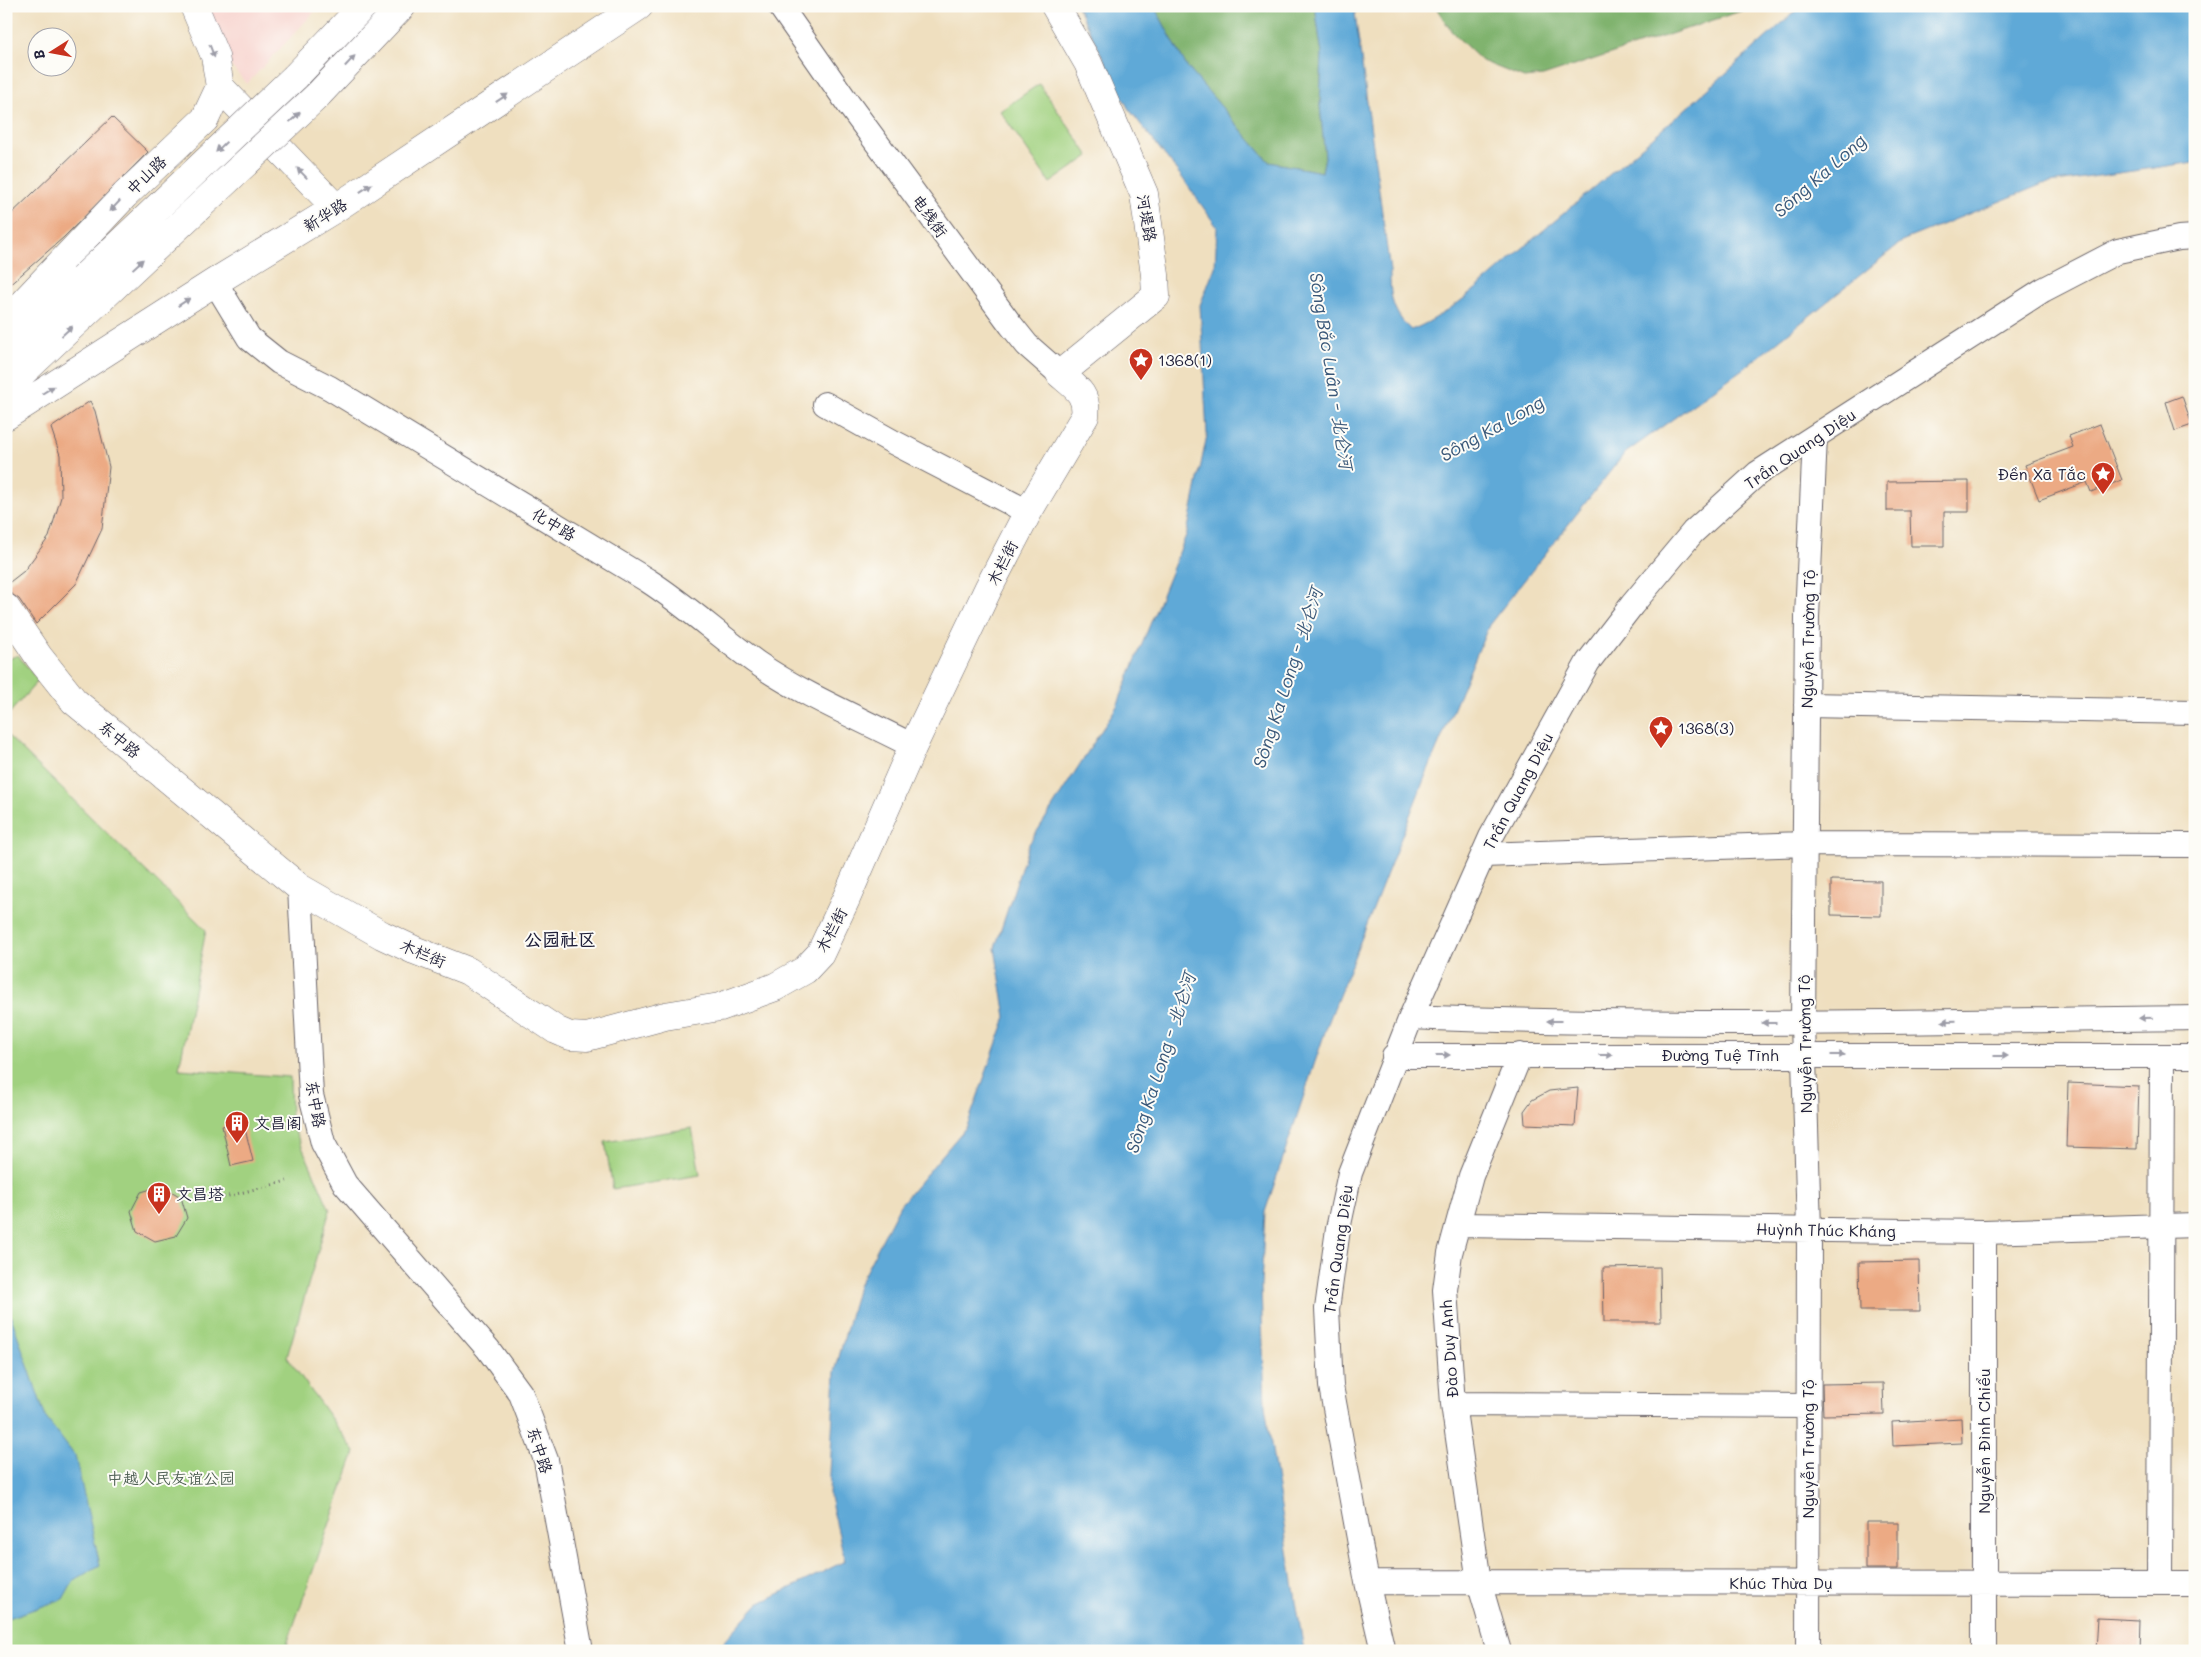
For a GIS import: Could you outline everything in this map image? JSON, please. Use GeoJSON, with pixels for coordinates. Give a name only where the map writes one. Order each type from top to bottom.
{"type":"FeatureCollection","features":[{"type":"Feature","properties":{"kind":"street"},"geometry":{"type":"LineString","coordinates":[[194,6],[215,56],[220,87],[336,208]]}},
{"type":"Feature","properties":{"kind":"street"},"geometry":{"type":"LineString","coordinates":[[6,352],[295,77],[363,6]]}},
{"type":"Feature","properties":{"kind":"street"},"geometry":{"type":"LineString","coordinates":[[6,388],[317,96],[402,6]]}},
{"type":"Feature","properties":{"kind":"street","name":"新华路"},"geometry":{"type":"LineString","coordinates":[[6,416],[215,282],[336,208],[639,6]]}},
{"type":"Feature","properties":{"kind":"street","name":"电线街"},"geometry":{"type":"LineString","coordinates":[[780,6],[849,105],[1027,345],[1077,389],[1084,398],[1084,416]]}},
{"type":"Feature","properties":{"kind":"street","name":"河堤路"},"geometry":{"type":"LineString","coordinates":[[1055,6],[1088,63],[1144,194],[1156,296],[1060,374]]}},
{"type":"Feature","properties":{"kind":"street","name":"中山路"},"geometry":{"type":"LineString","coordinates":[[6,321],[125,196],[205,119],[220,87]]}},
{"type":"Feature","properties":{"kind":"street","name":"Trần Quang Diệu"},"geometry":{"type":"LineString","coordinates":[[1383,1651],[1367,1582],[1331,1386],[1327,1309],[1338,1229],[1350,1174],[1394,1056],[1411,1017],[1491,837],[1588,662],[1632,605],[1693,532],[1758,474],[2043,290],[2118,251],[2179,238],[2195,237]]}},
{"type":"Feature","properties":{"kind":"street","name":"化中路"},"geometry":{"type":"LineString","coordinates":[[215,282],[249,338],[279,362],[330,388],[647,580],[673,597],[756,662],[782,678],[913,746]]}},
{"type":"Feature","properties":{"kind":"street"},"geometry":{"type":"LineString","coordinates":[[825,404],[893,442],[1028,512]]}},
{"type":"Feature","properties":{"kind":"street","name":"木栏街"},"geometry":{"type":"LineString","coordinates":[[300,888],[382,935],[468,971],[556,1030],[570,1036],[586,1037],[665,1016],[720,1007],[775,987],[805,970],[820,954],[913,746],[988,589],[1028,512],[1084,416]]}},
{"type":"Feature","properties":{"kind":"street","name":"Nguyễn Trường Tộ"},"geometry":{"type":"LineString","coordinates":[[1808,1651],[1809,1230],[1803,1023],[1807,617],[1815,437]]}},
{"type":"Feature","properties":{"kind":"street","name":"东中路"},"geometry":{"type":"LineString","coordinates":[[6,608],[39,657],[74,700],[300,888],[311,1095],[323,1143],[345,1184],[488,1349],[520,1394],[546,1460],[581,1651]]}},
{"type":"Feature","properties":{"kind":"street"},"geometry":{"type":"LineString","coordinates":[[1806,705],[2195,712]]}},
{"type":"Feature","properties":{"kind":"street"},"geometry":{"type":"LineString","coordinates":[[1483,855],[1805,844],[2195,845]]}},
{"type":"Feature","properties":{"kind":"street","name":"Đường Tuệ Tĩnh"},"geometry":{"type":"LineString","coordinates":[[1411,1017],[1505,1021],[1803,1023],[2195,1018]]}},
{"type":"Feature","properties":{"kind":"street","name":"Đào Duy Anh"},"geometry":{"type":"LineString","coordinates":[[1498,1651],[1479,1582],[1452,1404],[1446,1290],[1450,1253],[1471,1176],[1520,1055]]}},
{"type":"Feature","properties":{"kind":"street","name":"Đường Tuệ Tĩnh"},"geometry":{"type":"LineString","coordinates":[[1394,1056],[2195,1056]]}},
{"type":"Feature","properties":{"kind":"street"},"geometry":{"type":"LineString","coordinates":[[2160,1583],[2162,1056]]}},
{"type":"Feature","properties":{"kind":"street","name":"Huỳnh Thúc Kháng"},"geometry":{"type":"LineString","coordinates":[[1458,1225],[1984,1232],[2195,1225]]}},
{"type":"Feature","properties":{"kind":"street","name":"Nguyễn Đình Chiểu"},"geometry":{"type":"LineString","coordinates":[[1984,1232],[1984,1651]]}},
{"type":"Feature","properties":{"kind":"street"},"geometry":{"type":"LineString","coordinates":[[1452,1404],[1808,1406]]}},
{"type":"Feature","properties":{"kind":"street","name":"Khúc Thừa Dụ"},"geometry":{"type":"LineString","coordinates":[[1367,1582],[2195,1583]]}},
{"type":"Feature","properties":{"kind":"path"},"geometry":{"type":"LineString","coordinates":[[209,1201],[287,1181]]}},
{"type":"Feature","properties":{"kind":"shaded area"},"geometry":{"type":"Polygon","coordinates":[[[202,6],[320,6],[247,84],[220,54],[202,6]]]}},
{"type":"Feature","properties":{"kind":"green space"},"geometry":{"type":"Polygon","coordinates":[[[1154,6],[1315,6],[1322,54],[1320,106],[1325,157],[1322,172],[1269,162],[1187,67],[1154,6]]]}},
{"type":"Feature","properties":{"kind":"green space"},"geometry":{"type":"Polygon","coordinates":[[[1435,6],[1756,6],[1543,76],[1524,78],[1482,61],[1452,32],[1435,6]]]}},
{"type":"Feature","properties":{"kind":"green space"},"geometry":{"type":"Polygon","coordinates":[[[1039,84],[1089,156],[1050,183],[1000,111],[1039,84]]]}},
{"type":"Feature","properties":{"kind":"green space"},"geometry":{"type":"Polygon","coordinates":[[[18,655],[38,681],[6,717],[6,660],[18,655]]]}},
{"type":"Feature","properties":{"kind":"green space","name":"中越人民友谊公园"},"geometry":{"type":"Polygon","coordinates":[[[6,734],[206,930],[179,1069],[290,1077],[291,1122],[330,1210],[287,1357],[355,1452],[287,1644],[296,1651],[6,1651],[6,734]]]}},
{"type":"Feature","properties":{"kind":"green space"},"geometry":{"type":"Polygon","coordinates":[[[692,1128],[700,1175],[613,1189],[605,1142],[692,1128]]]}},
{"type":"Feature","properties":{"kind":"water"},"geometry":{"type":"Polygon","coordinates":[[[1077,6],[1154,6],[1187,67],[1269,162],[1322,172],[1325,157],[1320,106],[1322,54],[1315,6],[1354,6],[1393,304],[1400,317],[1411,330],[1443,313],[1474,290],[1735,66],[1801,6],[2195,6],[2195,162],[2043,184],[1904,240],[1751,363],[1624,454],[1489,625],[1425,777],[1327,1026],[1265,1212],[1261,1286],[1265,1406],[1304,1651],[715,1651],[758,1604],[845,1561],[829,1493],[835,1372],[858,1286],[900,1205],[967,1126],[1006,1017],[995,948],[1029,844],[1117,706],[1187,533],[1207,435],[1200,305],[1215,267],[1217,227],[1181,176],[1128,108],[1077,6]]]}},
{"type":"Feature","properties":{"kind":"water"},"geometry":{"type":"Polygon","coordinates":[[[6,1302],[46,1418],[75,1456],[100,1565],[73,1581],[63,1599],[6,1619],[6,1302]]]}},
{"type":"Feature","properties":{"kind":"building"},"geometry":{"type":"Polygon","coordinates":[[[112,117],[148,152],[64,237],[6,288],[6,219],[112,117]]]}},
{"type":"Feature","properties":{"kind":"building"},"geometry":{"type":"Polygon","coordinates":[[[2182,396],[2192,425],[2175,431],[2166,402],[2182,396]]]}},
{"type":"Feature","properties":{"kind":"building"},"geometry":{"type":"Polygon","coordinates":[[[90,401],[95,411],[109,467],[102,529],[76,584],[36,624],[19,599],[10,593],[6,585],[24,571],[49,537],[61,497],[60,455],[51,428],[90,401]]]}},
{"type":"Feature","properties":{"kind":"building"},"geometry":{"type":"Polygon","coordinates":[[[2100,424],[2122,480],[2091,492],[2087,482],[2039,500],[2025,465],[2073,447],[2069,436],[2100,424]]]}},
{"type":"Feature","properties":{"kind":"building"},"geometry":{"type":"Polygon","coordinates":[[[1969,481],[1969,512],[1944,512],[1944,546],[1911,546],[1910,511],[1887,511],[1887,482],[1969,481]]]}},
{"type":"Feature","properties":{"kind":"building"},"geometry":{"type":"Polygon","coordinates":[[[1831,880],[1881,881],[1881,916],[1831,915],[1831,880]]]}},
{"type":"Feature","properties":{"kind":"building"},"geometry":{"type":"Polygon","coordinates":[[[2068,1083],[2139,1086],[2137,1149],[2066,1147],[2068,1083]]]}},
{"type":"Feature","properties":{"kind":"building"},"geometry":{"type":"Polygon","coordinates":[[[1578,1088],[1575,1126],[1525,1124],[1524,1111],[1532,1100],[1549,1091],[1578,1088]]]}},
{"type":"Feature","properties":{"kind":"building","name":"文昌阁"},"geometry":{"type":"Polygon","coordinates":[[[243,1121],[253,1161],[231,1166],[222,1126],[243,1121]]]}},
{"type":"Feature","properties":{"kind":"building","name":"文昌塔"},"geometry":{"type":"Polygon","coordinates":[[[162,1186],[181,1197],[187,1218],[176,1236],[155,1241],[137,1231],[131,1211],[141,1192],[162,1186]]]}},
{"type":"Feature","properties":{"kind":"building"},"geometry":{"type":"Polygon","coordinates":[[[1919,1261],[1920,1311],[1860,1311],[1859,1262],[1919,1261]]]}},
{"type":"Feature","properties":{"kind":"building"},"geometry":{"type":"Polygon","coordinates":[[[1660,1267],[1661,1322],[1604,1322],[1603,1268],[1660,1267]]]}},
{"type":"Feature","properties":{"kind":"building"},"geometry":{"type":"Polygon","coordinates":[[[1883,1383],[1884,1414],[1823,1415],[1822,1384],[1883,1383]]]}},
{"type":"Feature","properties":{"kind":"building"},"geometry":{"type":"Polygon","coordinates":[[[1961,1418],[1962,1443],[1893,1446],[1892,1422],[1961,1418]]]}},
{"type":"Feature","properties":{"kind":"building"},"geometry":{"type":"Polygon","coordinates":[[[1866,1522],[1898,1522],[1898,1569],[1866,1569],[1866,1522]]]}},
{"type":"Feature","properties":{"kind":"building"},"geometry":{"type":"Polygon","coordinates":[[[2097,1618],[2140,1620],[2139,1651],[2095,1651],[2097,1618]]]}},
{"type":"Feature","properties":{"kind":"place","name":"1368(1)"},"geometry":{"type":"Point","coordinates":[1141,381]}},
{"type":"Feature","properties":{"kind":"place","name":"Đền Xã Tắc"},"geometry":{"type":"Point","coordinates":[2103,495]}},
{"type":"Feature","properties":{"kind":"place","name":"1368(3)"},"geometry":{"type":"Point","coordinates":[1661,749]}},
{"type":"Feature","properties":{"kind":"place","name":"文昌阁"},"geometry":{"type":"Point","coordinates":[237,1144]}},
{"type":"Feature","properties":{"kind":"place","name":"文昌塔"},"geometry":{"type":"Point","coordinates":[159,1215]}},
{"type":"Feature","properties":{"kind":"district","name":"公园社区"},"geometry":{"type":"Point","coordinates":[560,940]}},
{"type":"Feature","properties":{"kind":"water label","name":"Sông Ka Long"},"geometry":{"type":"Point","coordinates":[1820,176]}},
{"type":"Feature","properties":{"kind":"water label","name":"Sông Bắc Luân - 北仑河"},"geometry":{"type":"Point","coordinates":[1331,371]}},
{"type":"Feature","properties":{"kind":"water label","name":"Sông Ka Long"},"geometry":{"type":"Point","coordinates":[1492,429]}},
{"type":"Feature","properties":{"kind":"water label","name":"Sông Ka Long - 北仑河"},"geometry":{"type":"Point","coordinates":[1288,678]}},
{"type":"Feature","properties":{"kind":"water label","name":"Sông Ka Long - 北仑河"},"geometry":{"type":"Point","coordinates":[1161,1063]}}]}
